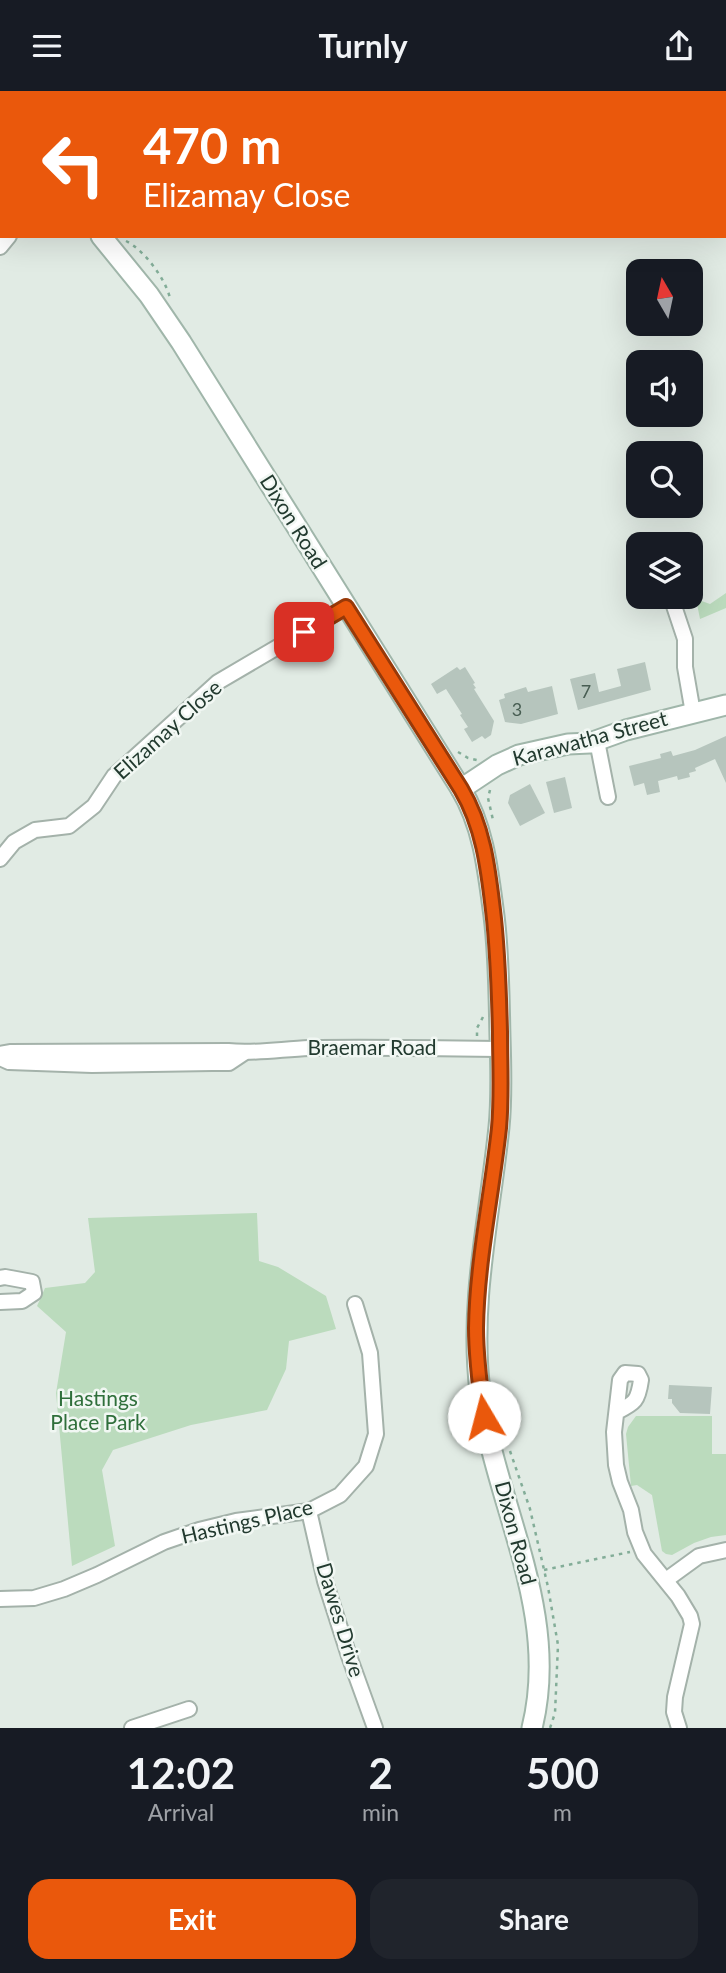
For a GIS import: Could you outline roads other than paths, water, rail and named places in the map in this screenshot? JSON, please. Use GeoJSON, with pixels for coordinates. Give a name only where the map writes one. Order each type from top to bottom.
{"type":"FeatureCollection","features":[{"type":"Feature","properties":{"kind":"main road","name":"Dixon Road"},"geometry":{"type":"LineString","coordinates":[[102,238],[136,279],[181,342],[469,802],[479,827],[488,867],[495,930],[501,1087],[499,1126],[479,1285],[477,1359],[490,1445],[534,1604],[539,1640],[539,1676],[532,1728]]}},
{"type":"Feature","properties":{"kind":"main road","name":"Karawatha Street"},"geometry":{"type":"LineString","coordinates":[[461,789],[497,765],[519,755],[568,744],[597,741],[621,731],[726,705]]}},
{"type":"Feature","properties":{"kind":"street","name":"Elizamay Close"},"geometry":{"type":"LineString","coordinates":[[0,859],[14,842],[35,830],[69,826],[94,806],[114,776],[218,682],[346,607]]}},
{"type":"Feature","properties":{"kind":"street"},"geometry":{"type":"LineString","coordinates":[[675,609],[685,639],[685,667],[693,713]]}},
{"type":"Feature","properties":{"kind":"street"},"geometry":{"type":"LineString","coordinates":[[597,741],[608,797]]}},
{"type":"Feature","properties":{"kind":"street","name":"Braemar Road"},"geometry":{"type":"LineString","coordinates":[[0,1056],[10,1052],[244,1053],[279,1049],[382,1047],[500,1049]]}},
{"type":"Feature","properties":{"kind":"street"},"geometry":{"type":"LineString","coordinates":[[0,1278],[32,1282],[34,1293],[22,1301],[0,1302]]}},
{"type":"Feature","properties":{"kind":"street","name":"Hastings Place"},"geometry":{"type":"LineString","coordinates":[[0,1599],[34,1598],[64,1589],[164,1542],[199,1530],[236,1521],[309,1511],[340,1495],[366,1466],[376,1434],[370,1353],[355,1304]]}},
{"type":"Feature","properties":{"kind":"street"},"geometry":{"type":"LineString","coordinates":[[617,1412],[614,1432],[615,1459],[635,1532],[644,1554],[666,1580],[687,1611],[692,1624],[675,1697],[674,1712],[679,1728]]}},
{"type":"Feature","properties":{"kind":"street","name":"Dawes Drive"},"geometry":{"type":"LineString","coordinates":[[309,1511],[326,1581],[375,1728]]}},
{"type":"Feature","properties":{"kind":"street"},"geometry":{"type":"LineString","coordinates":[[666,1580],[699,1556],[726,1550]]}},
{"type":"Feature","properties":{"kind":"street"},"geometry":{"type":"LineString","coordinates":[[132,1728],[189,1709]]}},
{"type":"Feature","properties":{"kind":"park label","name":"Hastings Place Park"},"geometry":{"type":"Point","coordinates":[98,1411]}}]}
